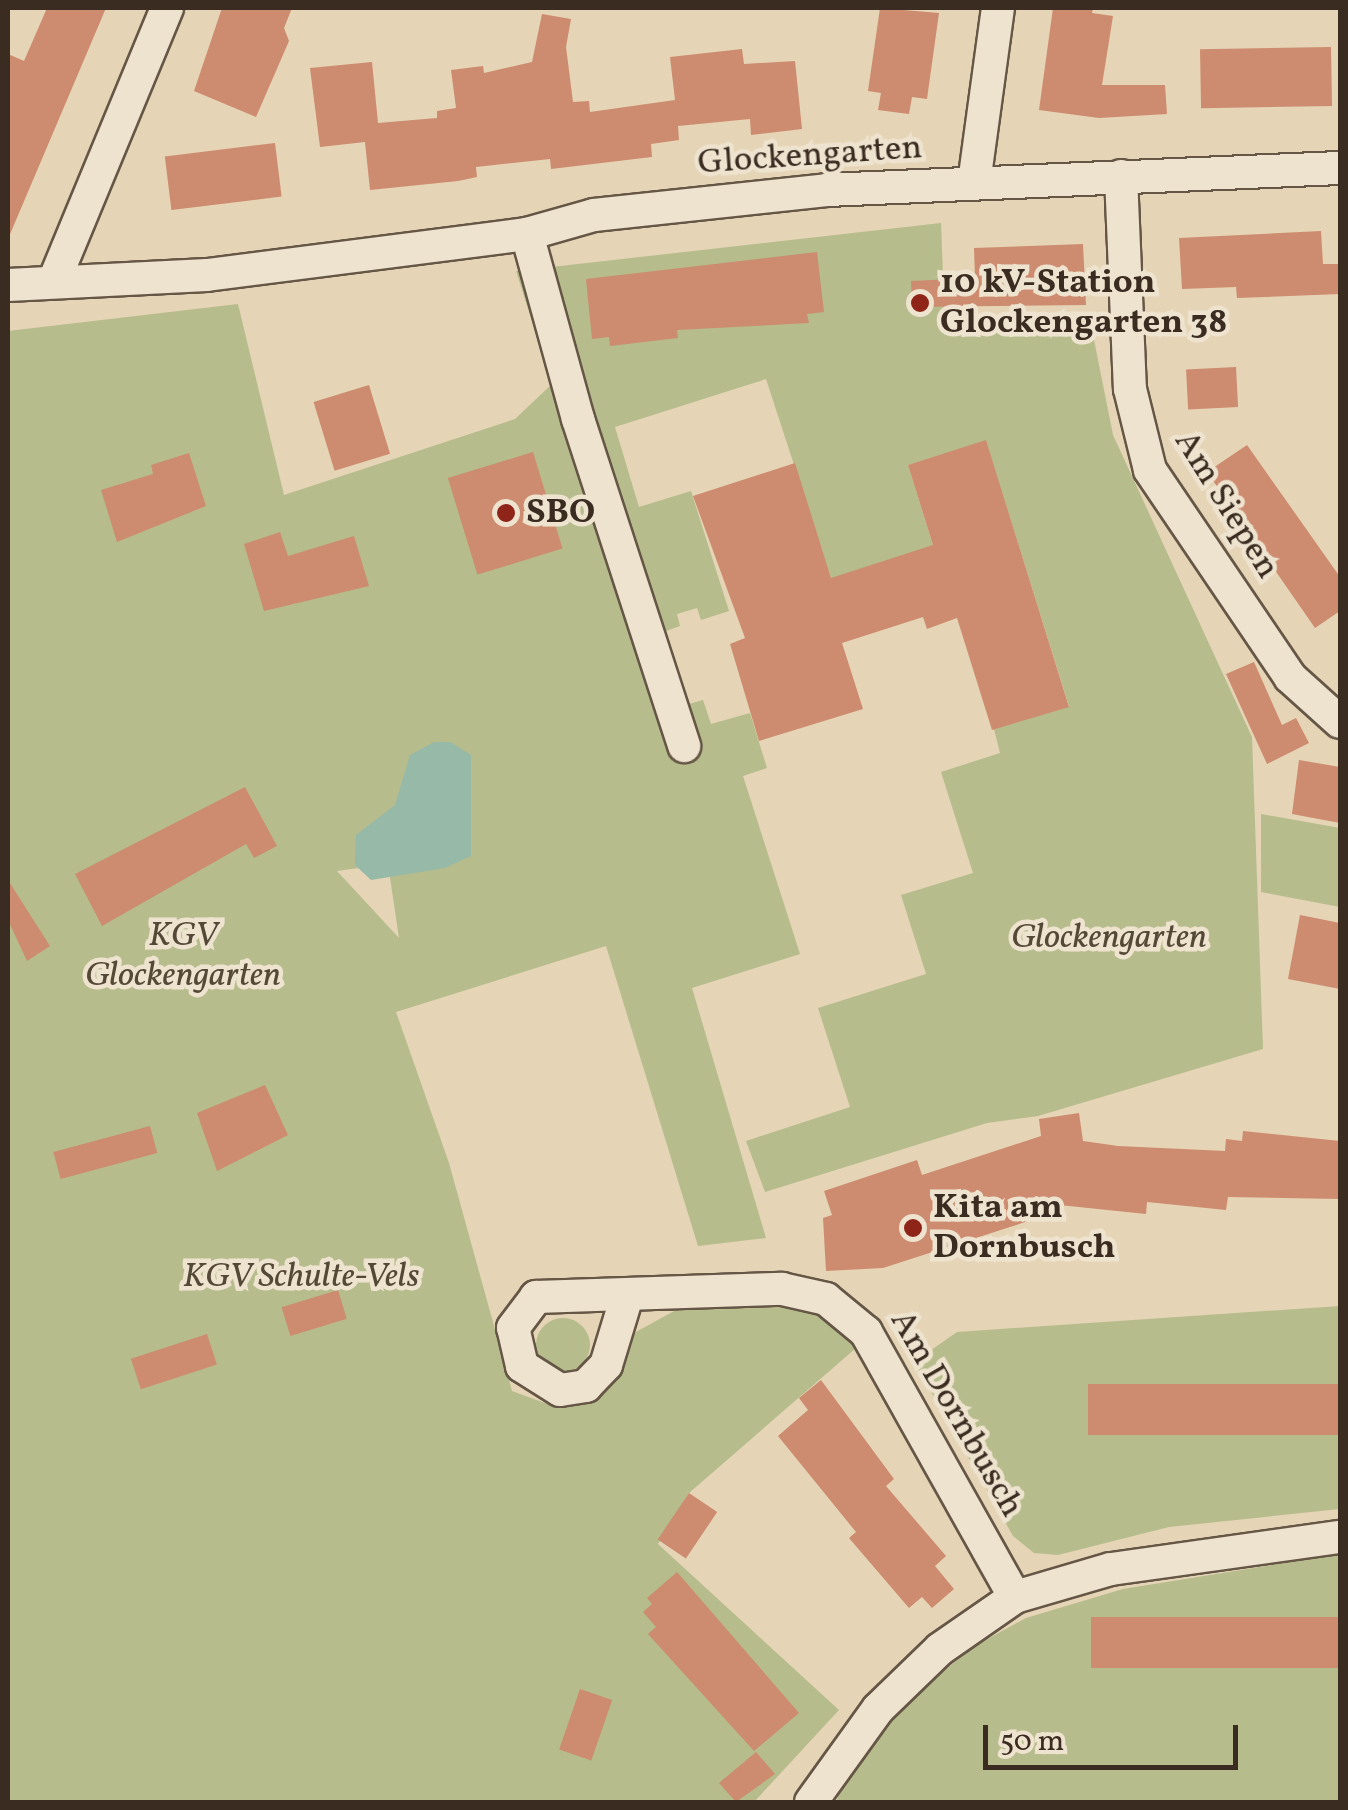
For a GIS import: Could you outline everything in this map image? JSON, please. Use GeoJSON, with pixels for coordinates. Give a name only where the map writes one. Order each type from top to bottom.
{"type":"FeatureCollection","features":[{"type":"Feature","properties":{"kind":"street"},"geometry":{"type":"LineString","coordinates":[[54,281],[167,8]]}},
{"type":"Feature","properties":{"kind":"street"},"geometry":{"type":"LineString","coordinates":[[974,183],[998,8]]}},
{"type":"Feature","properties":{"kind":"street","name":"Glockengarten"},"geometry":{"type":"LineString","coordinates":[[8,285],[206,275],[527,234],[614,212],[827,190],[1340,168]]}},
{"type":"Feature","properties":{"kind":"street","name":"Am Siepen"},"geometry":{"type":"LineString","coordinates":[[1121,176],[1130,388],[1150,470],[1290,677],[1340,722]]}},
{"type":"Feature","properties":{"kind":"street"},"geometry":{"type":"LineString","coordinates":[[527,234],[578,420],[684,746]]}},
{"type":"Feature","properties":{"kind":"street","name":"Am Dornbusch"},"geometry":{"type":"LineString","coordinates":[[627,1296],[782,1289],[826,1299],[849,1312],[1015,1597]]}},
{"type":"Feature","properties":{"kind":"street"},"geometry":{"type":"LineString","coordinates":[[811,1802],[878,1709],[940,1650],[1015,1597],[1111,1569],[1340,1537]]}},
{"type":"Feature","properties":{"kind":"green space"},"geometry":{"type":"Polygon","coordinates":[[[941,223],[945,327],[1091,325],[1113,435],[1252,737],[1263,1049],[1038,1116],[987,1123],[765,1192],[746,1141],[850,1107],[818,1008],[926,974],[901,895],[973,873],[941,772],[1000,753],[994,729],[1069,706],[986,441],[908,465],[943,577],[831,578],[766,379],[615,427],[639,507],[691,491],[729,611],[701,620],[697,608],[677,614],[680,626],[666,631],[689,704],[703,700],[711,724],[750,713],[767,768],[743,776],[800,954],[692,988],[766,1238],[698,1246],[606,946],[396,1012],[449,1163],[512,1391],[553,1406],[589,1401],[606,1389],[634,1333],[676,1310],[785,1303],[815,1309],[850,1336],[856,1348],[689,1493],[658,1544],[839,1710],[754,1802],[8,1802],[8,331],[238,304],[284,495],[515,419],[552,384],[516,271],[941,223]],[[388,864],[337,871],[399,938],[388,864]]]}},
{"type":"Feature","properties":{"kind":"green space"},"geometry":{"type":"Polygon","coordinates":[[[1261,814],[1340,828],[1340,907],[1261,892],[1261,814]]]}},
{"type":"Feature","properties":{"kind":"green space"},"geometry":{"type":"Polygon","coordinates":[[[1340,1306],[1340,1509],[1169,1527],[1058,1555],[1034,1553],[1013,1536],[914,1362],[957,1332],[1340,1306]]]}},
{"type":"Feature","properties":{"kind":"green space"},"geometry":{"type":"Polygon","coordinates":[[[563,1318],[582,1326],[590,1345],[582,1364],[563,1372],[544,1364],[536,1345],[544,1326],[563,1318]]]}},
{"type":"Feature","properties":{"kind":"green space"},"geometry":{"type":"Polygon","coordinates":[[[1340,1554],[1340,1802],[836,1802],[847,1776],[906,1704],[971,1648],[1026,1618],[1123,1589],[1340,1554]]]}},
{"type":"Feature","properties":{"kind":"shaded area"},"geometry":{"type":"Polygon","coordinates":[[[434,742],[450,742],[471,755],[471,856],[445,868],[371,880],[355,865],[356,835],[395,805],[410,755],[434,742]]]}},
{"type":"Feature","properties":{"kind":"building"},"geometry":{"type":"Polygon","coordinates":[[[47,8],[106,8],[8,239],[8,54],[24,61],[47,8]]]}},
{"type":"Feature","properties":{"kind":"building"},"geometry":{"type":"Polygon","coordinates":[[[222,8],[292,8],[284,28],[289,41],[256,117],[194,91],[222,8]]]}},
{"type":"Feature","properties":{"kind":"building"},"geometry":{"type":"Polygon","coordinates":[[[880,8],[939,13],[927,99],[912,97],[909,114],[878,110],[881,93],[868,91],[880,8]]]}},
{"type":"Feature","properties":{"kind":"building"},"geometry":{"type":"Polygon","coordinates":[[[1053,8],[1093,8],[1092,13],[1113,16],[1102,85],[1165,85],[1167,114],[1099,118],[1039,110],[1053,8]]]}},
{"type":"Feature","properties":{"kind":"building"},"geometry":{"type":"Polygon","coordinates":[[[542,14],[571,19],[566,47],[573,102],[589,101],[590,112],[675,100],[670,57],[742,49],[744,64],[795,61],[802,129],[751,135],[750,119],[678,126],[679,140],[651,144],[652,157],[551,169],[550,159],[476,167],[477,177],[370,190],[365,142],[320,147],[310,68],[372,62],[378,123],[437,118],[437,111],[456,108],[451,70],[483,66],[484,73],[532,62],[542,14]]]}},
{"type":"Feature","properties":{"kind":"building"},"geometry":{"type":"Polygon","coordinates":[[[1331,47],[1332,106],[1201,108],[1200,49],[1331,47]]]}},
{"type":"Feature","properties":{"kind":"building"},"geometry":{"type":"Polygon","coordinates":[[[275,143],[282,197],[171,210],[165,157],[275,143]]]}},
{"type":"Feature","properties":{"kind":"building"},"geometry":{"type":"Polygon","coordinates":[[[1321,231],[1323,264],[1339,264],[1340,294],[1237,298],[1236,287],[1182,289],[1179,238],[1321,231]]]}},
{"type":"Feature","properties":{"kind":"building"},"geometry":{"type":"Polygon","coordinates":[[[1083,244],[1086,305],[912,307],[911,281],[975,278],[974,248],[1083,244]]]}},
{"type":"Feature","properties":{"kind":"building"},"geometry":{"type":"Polygon","coordinates":[[[817,252],[824,312],[807,314],[809,323],[677,330],[678,338],[610,346],[609,337],[592,339],[586,279],[817,252]]]}},
{"type":"Feature","properties":{"kind":"building"},"geometry":{"type":"Polygon","coordinates":[[[1236,367],[1238,407],[1188,410],[1186,370],[1236,367]]]}},
{"type":"Feature","properties":{"kind":"building"},"geometry":{"type":"Polygon","coordinates":[[[369,385],[390,454],[335,471],[314,402],[369,385]]]}},
{"type":"Feature","properties":{"kind":"building"},"geometry":{"type":"Polygon","coordinates":[[[986,440],[1069,707],[992,730],[957,618],[927,629],[923,617],[842,643],[863,709],[759,741],[730,644],[745,638],[693,496],[795,463],[831,578],[933,545],[908,465],[986,440]]]}},
{"type":"Feature","properties":{"kind":"building"},"geometry":{"type":"Polygon","coordinates":[[[1247,445],[1340,577],[1340,611],[1315,628],[1207,472],[1247,445]]]}},
{"type":"Feature","properties":{"kind":"building","name":"SBO"},"geometry":{"type":"Polygon","coordinates":[[[533,452],[563,549],[477,575],[448,478],[533,452]]]}},
{"type":"Feature","properties":{"kind":"building"},"geometry":{"type":"Polygon","coordinates":[[[189,453],[206,506],[117,542],[101,490],[153,474],[151,465],[189,453]]]}},
{"type":"Feature","properties":{"kind":"building"},"geometry":{"type":"Polygon","coordinates":[[[280,532],[288,556],[354,536],[369,586],[264,611],[244,544],[280,532]]]}},
{"type":"Feature","properties":{"kind":"building"},"geometry":{"type":"Polygon","coordinates":[[[1254,662],[1282,725],[1296,718],[1309,743],[1267,764],[1226,674],[1254,662]]]}},
{"type":"Feature","properties":{"kind":"building"},"geometry":{"type":"Polygon","coordinates":[[[1299,760],[1340,767],[1340,823],[1292,814],[1299,760]]]}},
{"type":"Feature","properties":{"kind":"building"},"geometry":{"type":"Polygon","coordinates":[[[245,787],[277,846],[254,858],[246,844],[102,926],[75,874],[245,787]]]}},
{"type":"Feature","properties":{"kind":"building"},"geometry":{"type":"Polygon","coordinates":[[[8,880],[50,946],[27,961],[8,920],[8,880]]]}},
{"type":"Feature","properties":{"kind":"building"},"geometry":{"type":"Polygon","coordinates":[[[1300,915],[1340,923],[1340,989],[1288,979],[1300,915]]]}},
{"type":"Feature","properties":{"kind":"building"},"geometry":{"type":"Polygon","coordinates":[[[265,1085],[288,1135],[217,1171],[197,1113],[265,1085]]]}},
{"type":"Feature","properties":{"kind":"building"},"geometry":{"type":"Polygon","coordinates":[[[1079,1113],[1083,1141],[1118,1146],[1225,1151],[1226,1139],[1242,1141],[1243,1131],[1340,1141],[1340,1199],[1228,1197],[1226,1210],[1147,1202],[1146,1214],[1040,1203],[1044,1216],[883,1268],[826,1271],[823,1218],[832,1215],[824,1191],[917,1160],[922,1175],[1041,1136],[1039,1119],[1079,1113]]]}},
{"type":"Feature","properties":{"kind":"building"},"geometry":{"type":"Polygon","coordinates":[[[150,1126],[157,1153],[61,1179],[53,1152],[150,1126]]]}},
{"type":"Feature","properties":{"kind":"building"},"geometry":{"type":"Polygon","coordinates":[[[338,1290],[347,1319],[290,1336],[282,1307],[338,1290]]]}},
{"type":"Feature","properties":{"kind":"building"},"geometry":{"type":"Polygon","coordinates":[[[207,1334],[217,1364],[141,1389],[131,1359],[207,1334]]]}},
{"type":"Feature","properties":{"kind":"building"},"geometry":{"type":"Polygon","coordinates":[[[821,1380],[894,1479],[886,1486],[946,1556],[935,1566],[954,1589],[932,1608],[922,1597],[909,1608],[849,1538],[856,1532],[778,1436],[808,1410],[799,1398],[821,1380]]]}},
{"type":"Feature","properties":{"kind":"building"},"geometry":{"type":"Polygon","coordinates":[[[1088,1384],[1340,1384],[1340,1435],[1088,1435],[1088,1384]]]}},
{"type":"Feature","properties":{"kind":"building"},"geometry":{"type":"Polygon","coordinates":[[[689,1493],[717,1512],[686,1558],[658,1539],[689,1493]]]}},
{"type":"Feature","properties":{"kind":"building"},"geometry":{"type":"Polygon","coordinates":[[[677,1572],[799,1713],[754,1751],[648,1634],[656,1627],[643,1612],[652,1604],[647,1598],[677,1572]]]}},
{"type":"Feature","properties":{"kind":"building"},"geometry":{"type":"Polygon","coordinates":[[[1091,1617],[1340,1617],[1340,1668],[1091,1668],[1091,1617]]]}},
{"type":"Feature","properties":{"kind":"building"},"geometry":{"type":"Polygon","coordinates":[[[580,1689],[612,1700],[591,1761],[559,1750],[580,1689]]]}},
{"type":"Feature","properties":{"kind":"building"},"geometry":{"type":"Polygon","coordinates":[[[756,1752],[775,1774],[736,1802],[719,1783],[756,1752]]]}},
{"type":"Feature","properties":{"kind":"place","name":"10 kV-Station Glockengarten 38"},"geometry":{"type":"Point","coordinates":[920,303]}},
{"type":"Feature","properties":{"kind":"place","name":"SBO"},"geometry":{"type":"Point","coordinates":[506,513]}},
{"type":"Feature","properties":{"kind":"place","name":"Kita am Dornbusch"},"geometry":{"type":"Point","coordinates":[913,1228]}},
{"type":"Feature","properties":{"kind":"park label","name":"KGV Glockengarten"},"geometry":{"type":"Point","coordinates":[183,956]}},
{"type":"Feature","properties":{"kind":"park label","name":"KGV Schulte-Vels"},"geometry":{"type":"Point","coordinates":[301,1277]}}]}
